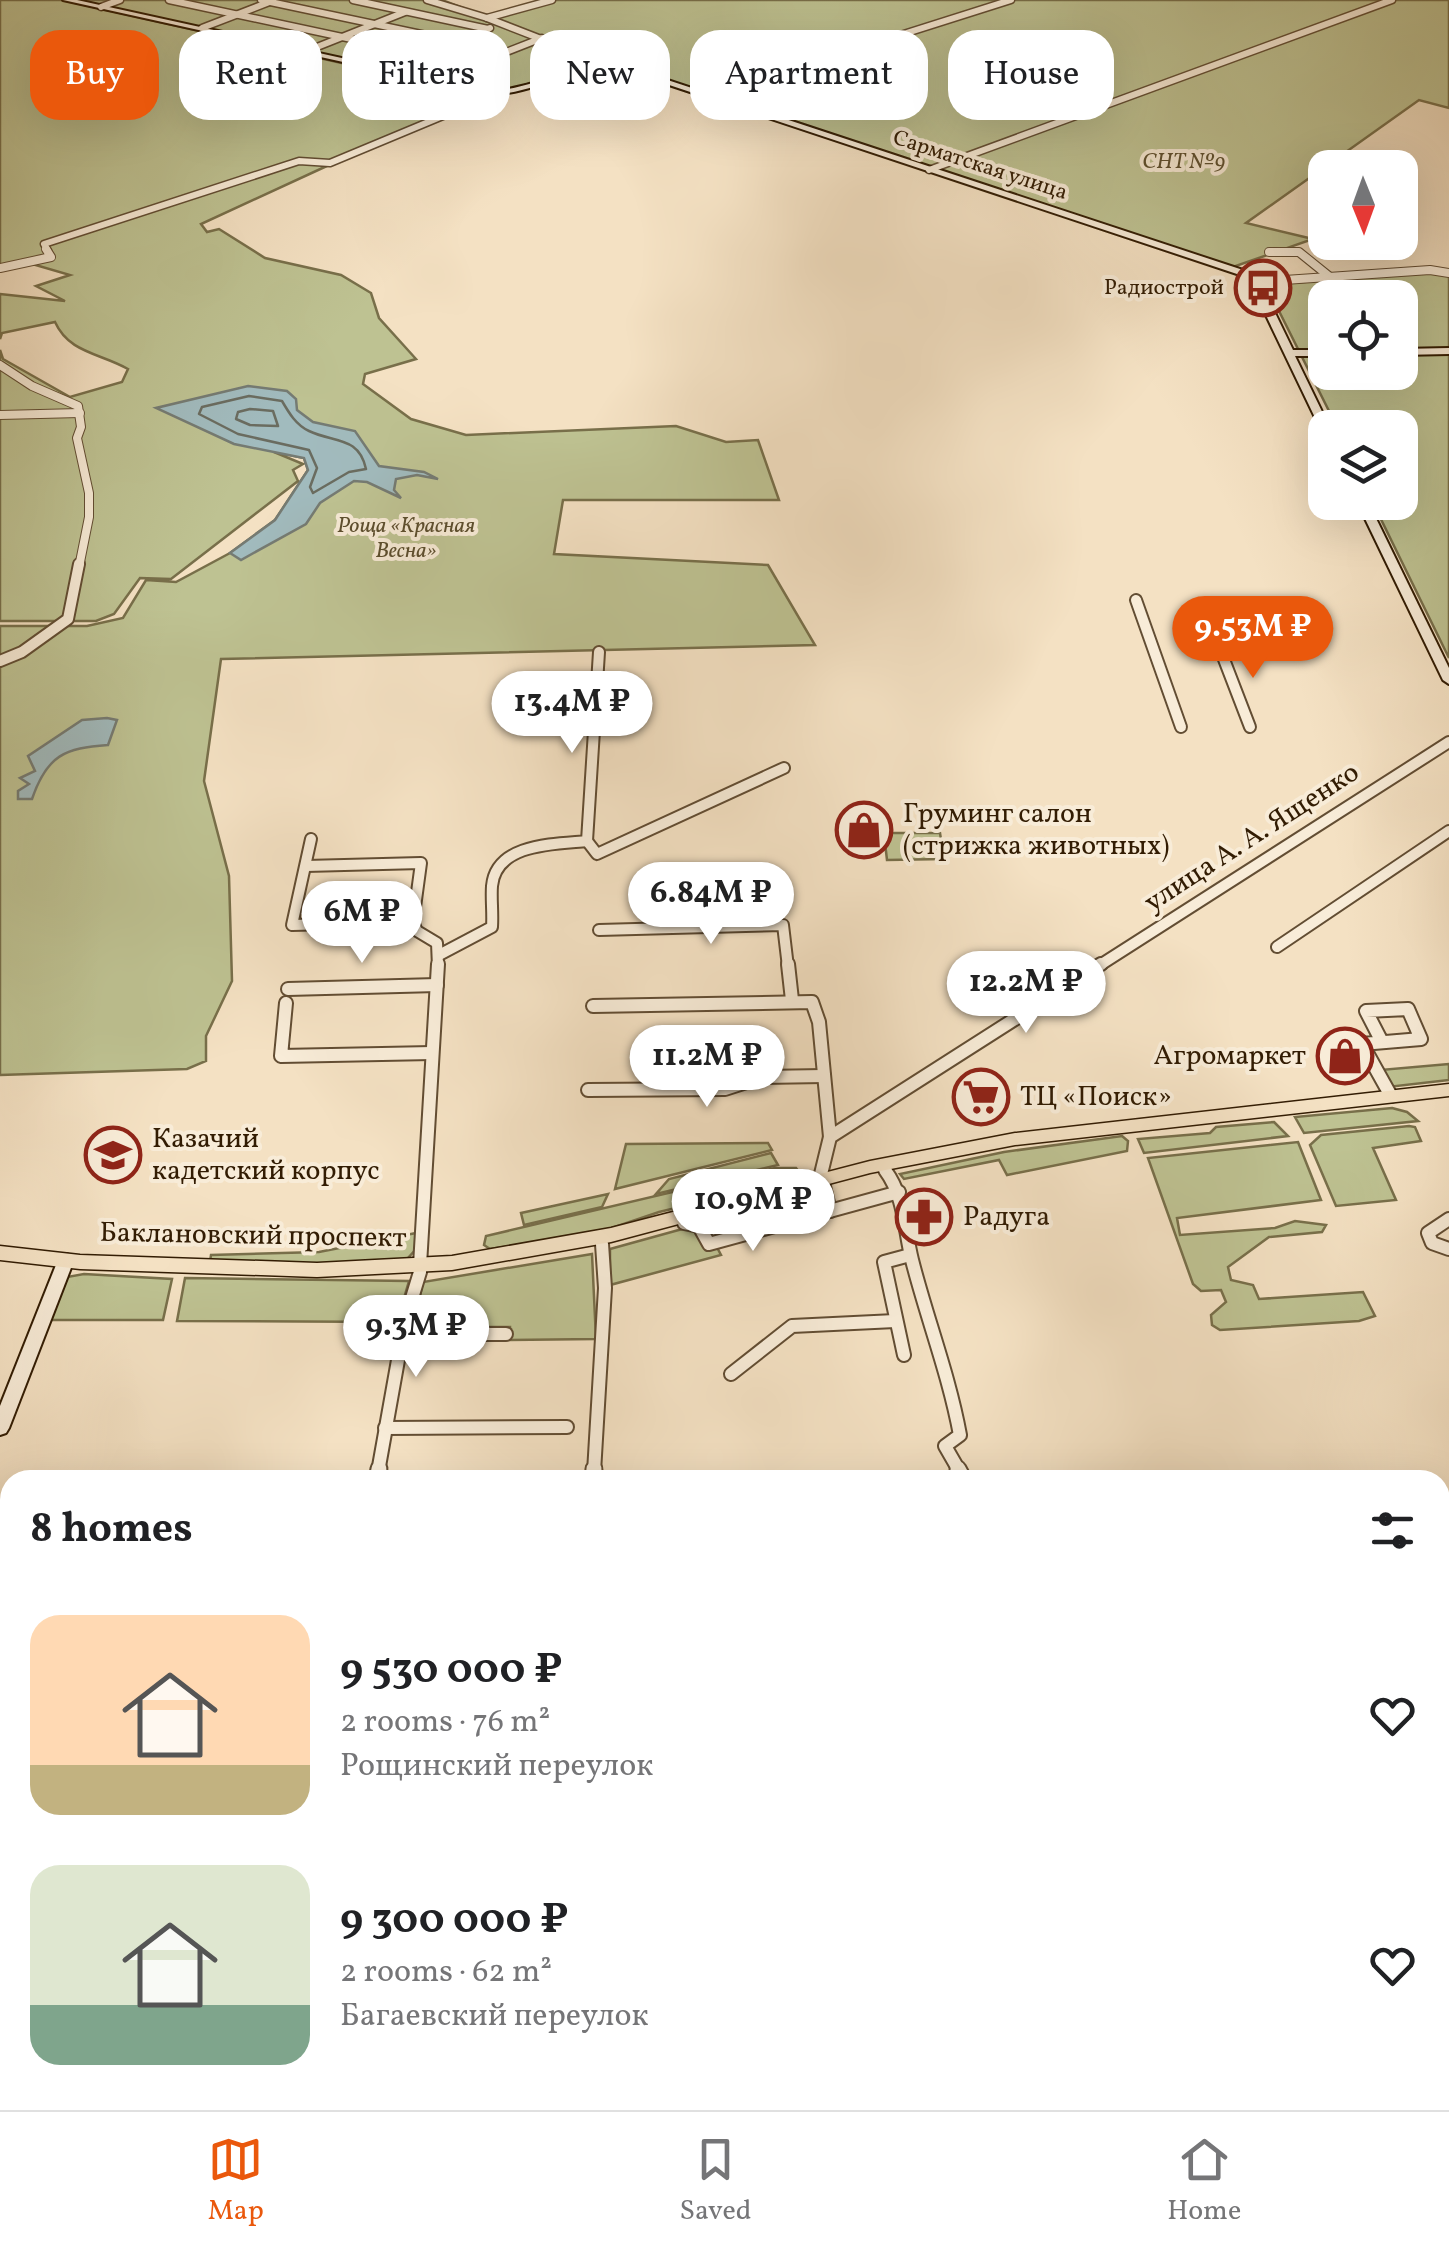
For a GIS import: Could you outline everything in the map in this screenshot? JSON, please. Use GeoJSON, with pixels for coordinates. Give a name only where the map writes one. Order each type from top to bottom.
{"type":"FeatureCollection","features":[{"type":"Feature","properties":{"kind":"main road"},"geometry":{"type":"LineString","coordinates":[[67,0],[211,30]]}},
{"type":"Feature","properties":{"kind":"main road","name":"Сарматская улица"},"geometry":{"type":"LineString","coordinates":[[780,120],[1240,272],[1255,282]]}},
{"type":"Feature","properties":{"kind":"main road"},"geometry":{"type":"LineString","coordinates":[[1255,282],[1316,410]]}},
{"type":"Feature","properties":{"kind":"main road"},"geometry":{"type":"LineString","coordinates":[[1418,352],[1449,352]]}},
{"type":"Feature","properties":{"kind":"main road"},"geometry":{"type":"LineString","coordinates":[[1293,353],[1308,353]]}},
{"type":"Feature","properties":{"kind":"main road"},"geometry":{"type":"LineString","coordinates":[[1371,520],[1449,680]]}},
{"type":"Feature","properties":{"kind":"main road","name":"Баклановский проспект"},"geometry":{"type":"LineString","coordinates":[[420,1268],[504,1257],[611,1235],[961,1148],[1391,1096],[1449,1093]]}},
{"type":"Feature","properties":{"kind":"main road","name":"Баклановский проспект"},"geometry":{"type":"LineString","coordinates":[[0,1266],[63,1264],[316,1276],[506,1263],[602,1244],[821,1183],[1018,1144],[1130,1126],[1449,1093]]}},
{"type":"Feature","properties":{"kind":"main road","name":"Баклановский проспект"},"geometry":{"type":"LineString","coordinates":[[0,1254],[63,1264]]}},
{"type":"Feature","properties":{"kind":"main road"},"geometry":{"type":"LineString","coordinates":[[0,1428],[63,1264]]}},
{"type":"Feature","properties":{"kind":"street"},"geometry":{"type":"LineString","coordinates":[[100,7],[120,0]]}},
{"type":"Feature","properties":{"kind":"street"},"geometry":{"type":"LineString","coordinates":[[169,0],[342,37]]}},
{"type":"Feature","properties":{"kind":"street"},"geometry":{"type":"LineString","coordinates":[[261,0],[403,30]]}},
{"type":"Feature","properties":{"kind":"street"},"geometry":{"type":"LineString","coordinates":[[354,0],[488,29],[502,24]]}},
{"type":"Feature","properties":{"kind":"street"},"geometry":{"type":"LineString","coordinates":[[426,0],[530,34]]}},
{"type":"Feature","properties":{"kind":"street"},"geometry":{"type":"LineString","coordinates":[[487,18],[552,0]]}},
{"type":"Feature","properties":{"kind":"street"},"geometry":{"type":"LineString","coordinates":[[916,30],[1010,0]]}},
{"type":"Feature","properties":{"kind":"street"},"geometry":{"type":"LineString","coordinates":[[929,170],[1392,0]]}},
{"type":"Feature","properties":{"kind":"street"},"geometry":{"type":"LineString","coordinates":[[202,28],[273,1]]}},
{"type":"Feature","properties":{"kind":"street"},"geometry":{"type":"LineString","coordinates":[[360,30],[407,11]]}},
{"type":"Feature","properties":{"kind":"street"},"geometry":{"type":"LineString","coordinates":[[322,46],[342,37]]}},
{"type":"Feature","properties":{"kind":"street"},"geometry":{"type":"LineString","coordinates":[[0,268],[51,257],[44,244],[298,161],[330,163],[433,120]]}},
{"type":"Feature","properties":{"kind":"street"},"geometry":{"type":"LineString","coordinates":[[1270,252],[1300,252],[1330,277]]}},
{"type":"Feature","properties":{"kind":"street"},"geometry":{"type":"LineString","coordinates":[[1255,282],[1430,270],[1449,273]]}},
{"type":"Feature","properties":{"kind":"street"},"geometry":{"type":"LineString","coordinates":[[0,366],[32,386],[78,406],[78,438],[89,493],[89,517],[68,619],[22,652],[0,661]]}},
{"type":"Feature","properties":{"kind":"street"},"geometry":{"type":"LineString","coordinates":[[0,414],[80,412]]}},
{"type":"Feature","properties":{"kind":"street"},"geometry":{"type":"LineString","coordinates":[[1136,600],[1181,727]]}},
{"type":"Feature","properties":{"kind":"street"},"geometry":{"type":"LineString","coordinates":[[1220,649],[1250,727]]}},
{"type":"Feature","properties":{"kind":"street"},"geometry":{"type":"LineString","coordinates":[[599,652],[586,841],[597,854],[784,768]]}},
{"type":"Feature","properties":{"kind":"street","name":"улица А. А. Ященко"},"geometry":{"type":"LineString","coordinates":[[830,1138],[1449,742]]}},
{"type":"Feature","properties":{"kind":"street"},"geometry":{"type":"LineString","coordinates":[[1277,947],[1449,831]]}},
{"type":"Feature","properties":{"kind":"street"},"geometry":{"type":"LineString","coordinates":[[311,839],[292,926],[413,922]]}},
{"type":"Feature","properties":{"kind":"street"},"geometry":{"type":"LineString","coordinates":[[439,955],[492,927],[495,903],[491,883],[504,860],[530,848],[586,841]]}},
{"type":"Feature","properties":{"kind":"street"},"geometry":{"type":"LineString","coordinates":[[306,866],[422,863],[413,922],[416,931],[437,943],[439,955],[420,1268],[403,1334],[379,1470]]}},
{"type":"Feature","properties":{"kind":"street"},"geometry":{"type":"LineString","coordinates":[[599,930],[783,925],[792,1000]]}},
{"type":"Feature","properties":{"kind":"street"},"geometry":{"type":"LineString","coordinates":[[288,989],[436,984]]}},
{"type":"Feature","properties":{"kind":"street"},"geometry":{"type":"LineString","coordinates":[[594,1006],[812,1002],[819,1022],[830,1138],[819,1157],[821,1183],[830,1211]]}},
{"type":"Feature","properties":{"kind":"street"},"geometry":{"type":"LineString","coordinates":[[286,1004],[281,1056],[432,1053]]}},
{"type":"Feature","properties":{"kind":"street"},"geometry":{"type":"LineString","coordinates":[[1382,1042],[1366,1010],[1408,1009],[1422,1039],[1362,1044],[1391,1096]]}},
{"type":"Feature","properties":{"kind":"street"},"geometry":{"type":"LineString","coordinates":[[588,1090],[725,1089],[762,1077],[824,1076]]}},
{"type":"Feature","properties":{"kind":"street"},"geometry":{"type":"LineString","coordinates":[[884,1170],[899,1192],[910,1255],[952,1384],[960,1435],[945,1446],[958,1470]]}},
{"type":"Feature","properties":{"kind":"street"},"geometry":{"type":"LineString","coordinates":[[684,1223],[699,1226],[708,1244],[899,1192]]}},
{"type":"Feature","properties":{"kind":"street"},"geometry":{"type":"LineString","coordinates":[[1449,1220],[1441,1221],[1428,1233],[1432,1243],[1449,1249]]}},
{"type":"Feature","properties":{"kind":"street"},"geometry":{"type":"LineString","coordinates":[[594,1470],[605,1288],[602,1244]]}},
{"type":"Feature","properties":{"kind":"street"},"geometry":{"type":"LineString","coordinates":[[904,1355],[884,1262],[910,1255]]}},
{"type":"Feature","properties":{"kind":"street"},"geometry":{"type":"LineString","coordinates":[[731,1374],[792,1326],[895,1321]]}},
{"type":"Feature","properties":{"kind":"street"},"geometry":{"type":"LineString","coordinates":[[403,1334],[506,1334]]}},
{"type":"Feature","properties":{"kind":"street"},"geometry":{"type":"LineString","coordinates":[[385,1428],[566,1427]]}},
{"type":"Feature","properties":{"kind":"green space","name":"Роща «Красная Весна»"},"geometry":{"type":"Polygon","coordinates":[[[0,0],[62,0],[195,30],[179,30],[179,120],[322,120],[322,59],[342,63],[342,120],[437,120],[201,224],[207,232],[219,229],[265,258],[341,275],[371,293],[379,318],[416,359],[365,374],[363,384],[411,419],[466,435],[676,426],[726,442],[758,440],[779,500],[563,500],[554,554],[768,565],[815,645],[221,659],[204,781],[229,876],[232,981],[206,1036],[206,1061],[187,1069],[0,1075],[0,626],[87,626],[123,618],[146,580],[176,582],[230,553],[275,520],[308,470],[304,458],[274,452],[303,464],[293,470],[298,481],[171,579],[140,578],[114,614],[96,621],[0,621],[0,350],[3,359],[70,397],[122,382],[128,369],[77,346],[55,322],[2,333],[0,339],[0,294],[65,301],[36,286],[70,275],[22,261],[0,266],[0,0]]]}},
{"type":"Feature","properties":{"kind":"green space","name":"СНТ №9"},"geometry":{"type":"Polygon","coordinates":[[[75,0],[442,0],[489,18],[556,0],[1449,0],[1449,108],[1419,100],[1349,150],[1308,150],[1308,179],[1246,223],[1308,241],[1233,267],[786,120],[928,120],[928,30],[690,30],[690,89],[670,82],[670,30],[530,30],[530,83],[510,89],[510,30],[342,30],[342,59],[322,55],[322,30],[211,30],[75,0]]]}},
{"type":"Feature","properties":{"kind":"green space"},"geometry":{"type":"Polygon","coordinates":[[[1424,272],[1449,276],[1449,658],[1381,520],[1418,520],[1418,410],[1328,410],[1318,390],[1418,390],[1418,280],[1327,280],[1424,272]]]}},
{"type":"Feature","properties":{"kind":"green space"},"geometry":{"type":"Polygon","coordinates":[[[1308,282],[1308,369],[1266,285],[1308,282]]]}},
{"type":"Feature","properties":{"kind":"green space"},"geometry":{"type":"Polygon","coordinates":[[[887,833],[940,833],[944,859],[887,860],[887,833]]]}},
{"type":"Feature","properties":{"kind":"green space"},"geometry":{"type":"Polygon","coordinates":[[[1449,1064],[1449,1080],[1388,1087],[1380,1070],[1449,1064]]]}},
{"type":"Feature","properties":{"kind":"green space"},"geometry":{"type":"Polygon","coordinates":[[[1392,1108],[1407,1112],[1418,1121],[1304,1133],[1295,1117],[1392,1108]]]}},
{"type":"Feature","properties":{"kind":"green space"},"geometry":{"type":"Polygon","coordinates":[[[1274,1122],[1288,1136],[1144,1153],[1138,1139],[1210,1133],[1216,1127],[1274,1122]]]}},
{"type":"Feature","properties":{"kind":"green space"},"geometry":{"type":"Polygon","coordinates":[[[1415,1127],[1421,1141],[1373,1148],[1396,1200],[1336,1206],[1310,1145],[1321,1135],[1415,1127]]]}},
{"type":"Feature","properties":{"kind":"green space"},"geometry":{"type":"Polygon","coordinates":[[[1122,1136],[1128,1141],[1127,1151],[1007,1175],[999,1160],[904,1179],[900,1174],[1004,1152],[1122,1136]]]}},
{"type":"Feature","properties":{"kind":"green space"},"geometry":{"type":"Polygon","coordinates":[[[1298,1142],[1321,1200],[1177,1218],[1180,1235],[1275,1228],[1295,1221],[1326,1225],[1322,1232],[1269,1237],[1228,1267],[1231,1280],[1253,1285],[1259,1299],[1363,1292],[1375,1316],[1359,1321],[1220,1330],[1212,1325],[1211,1315],[1226,1302],[1221,1290],[1201,1291],[1193,1284],[1148,1158],[1298,1142]]]}},
{"type":"Feature","properties":{"kind":"green space"},"geometry":{"type":"Polygon","coordinates":[[[768,1143],[772,1150],[615,1189],[626,1144],[768,1143]]]}},
{"type":"Feature","properties":{"kind":"green space"},"geometry":{"type":"Polygon","coordinates":[[[771,1153],[778,1165],[656,1194],[669,1179],[771,1153]]]}},
{"type":"Feature","properties":{"kind":"green space"},"geometry":{"type":"Polygon","coordinates":[[[775,1168],[796,1168],[799,1172],[792,1180],[659,1212],[597,1233],[490,1249],[484,1245],[486,1236],[775,1168]]]}},
{"type":"Feature","properties":{"kind":"green space"},"geometry":{"type":"Polygon","coordinates":[[[608,1194],[602,1207],[524,1225],[521,1213],[608,1194]]]}},
{"type":"Feature","properties":{"kind":"green space"},"geometry":{"type":"Polygon","coordinates":[[[704,1223],[721,1255],[610,1285],[610,1249],[704,1223]]]}},
{"type":"Feature","properties":{"kind":"green space"},"geometry":{"type":"Polygon","coordinates":[[[416,1233],[417,1248],[407,1259],[346,1264],[210,1262],[211,1255],[319,1252],[416,1233]]]}},
{"type":"Feature","properties":{"kind":"green space"},"geometry":{"type":"Polygon","coordinates":[[[592,1254],[596,1339],[510,1340],[510,1327],[413,1327],[423,1282],[592,1254]]]}},
{"type":"Feature","properties":{"kind":"green space"},"geometry":{"type":"Polygon","coordinates":[[[84,1274],[172,1279],[163,1320],[49,1320],[67,1277],[84,1274]]]}},
{"type":"Feature","properties":{"kind":"green space"},"geometry":{"type":"Polygon","coordinates":[[[185,1278],[409,1281],[397,1322],[177,1321],[185,1278]]]}},
{"type":"Feature","properties":{"kind":"water"},"geometry":{"type":"Polygon","coordinates":[[[248,386],[287,391],[296,399],[297,410],[313,422],[355,431],[379,466],[424,472],[438,479],[417,475],[396,479],[394,490],[401,498],[367,482],[354,481],[320,503],[306,524],[241,560],[230,553],[275,520],[308,470],[304,458],[234,444],[156,408],[248,386]]]}},
{"type":"Feature","properties":{"kind":"water"},"geometry":{"type":"Polygon","coordinates":[[[82,720],[117,720],[108,745],[60,757],[44,772],[32,799],[18,799],[18,791],[29,784],[20,778],[35,771],[28,756],[82,720]]]}},
{"type":"Feature","properties":{"kind":"place","name":"Радиострой"},"geometry":{"type":"Point","coordinates":[1263,288]}},
{"type":"Feature","properties":{"kind":"place","name":"Груминг салон (стрижка животных)"},"geometry":{"type":"Point","coordinates":[864,830]}},
{"type":"Feature","properties":{"kind":"place","name":"Агромаркет"},"geometry":{"type":"Point","coordinates":[1345,1056]}},
{"type":"Feature","properties":{"kind":"place","name":"ТЦ «Поиск»"},"geometry":{"type":"Point","coordinates":[981,1097]}},
{"type":"Feature","properties":{"kind":"place","name":"Казачий кадетский корпус"},"geometry":{"type":"Point","coordinates":[113,1155]}},
{"type":"Feature","properties":{"kind":"place","name":"Радуга"},"geometry":{"type":"Point","coordinates":[924,1217]}}]}
